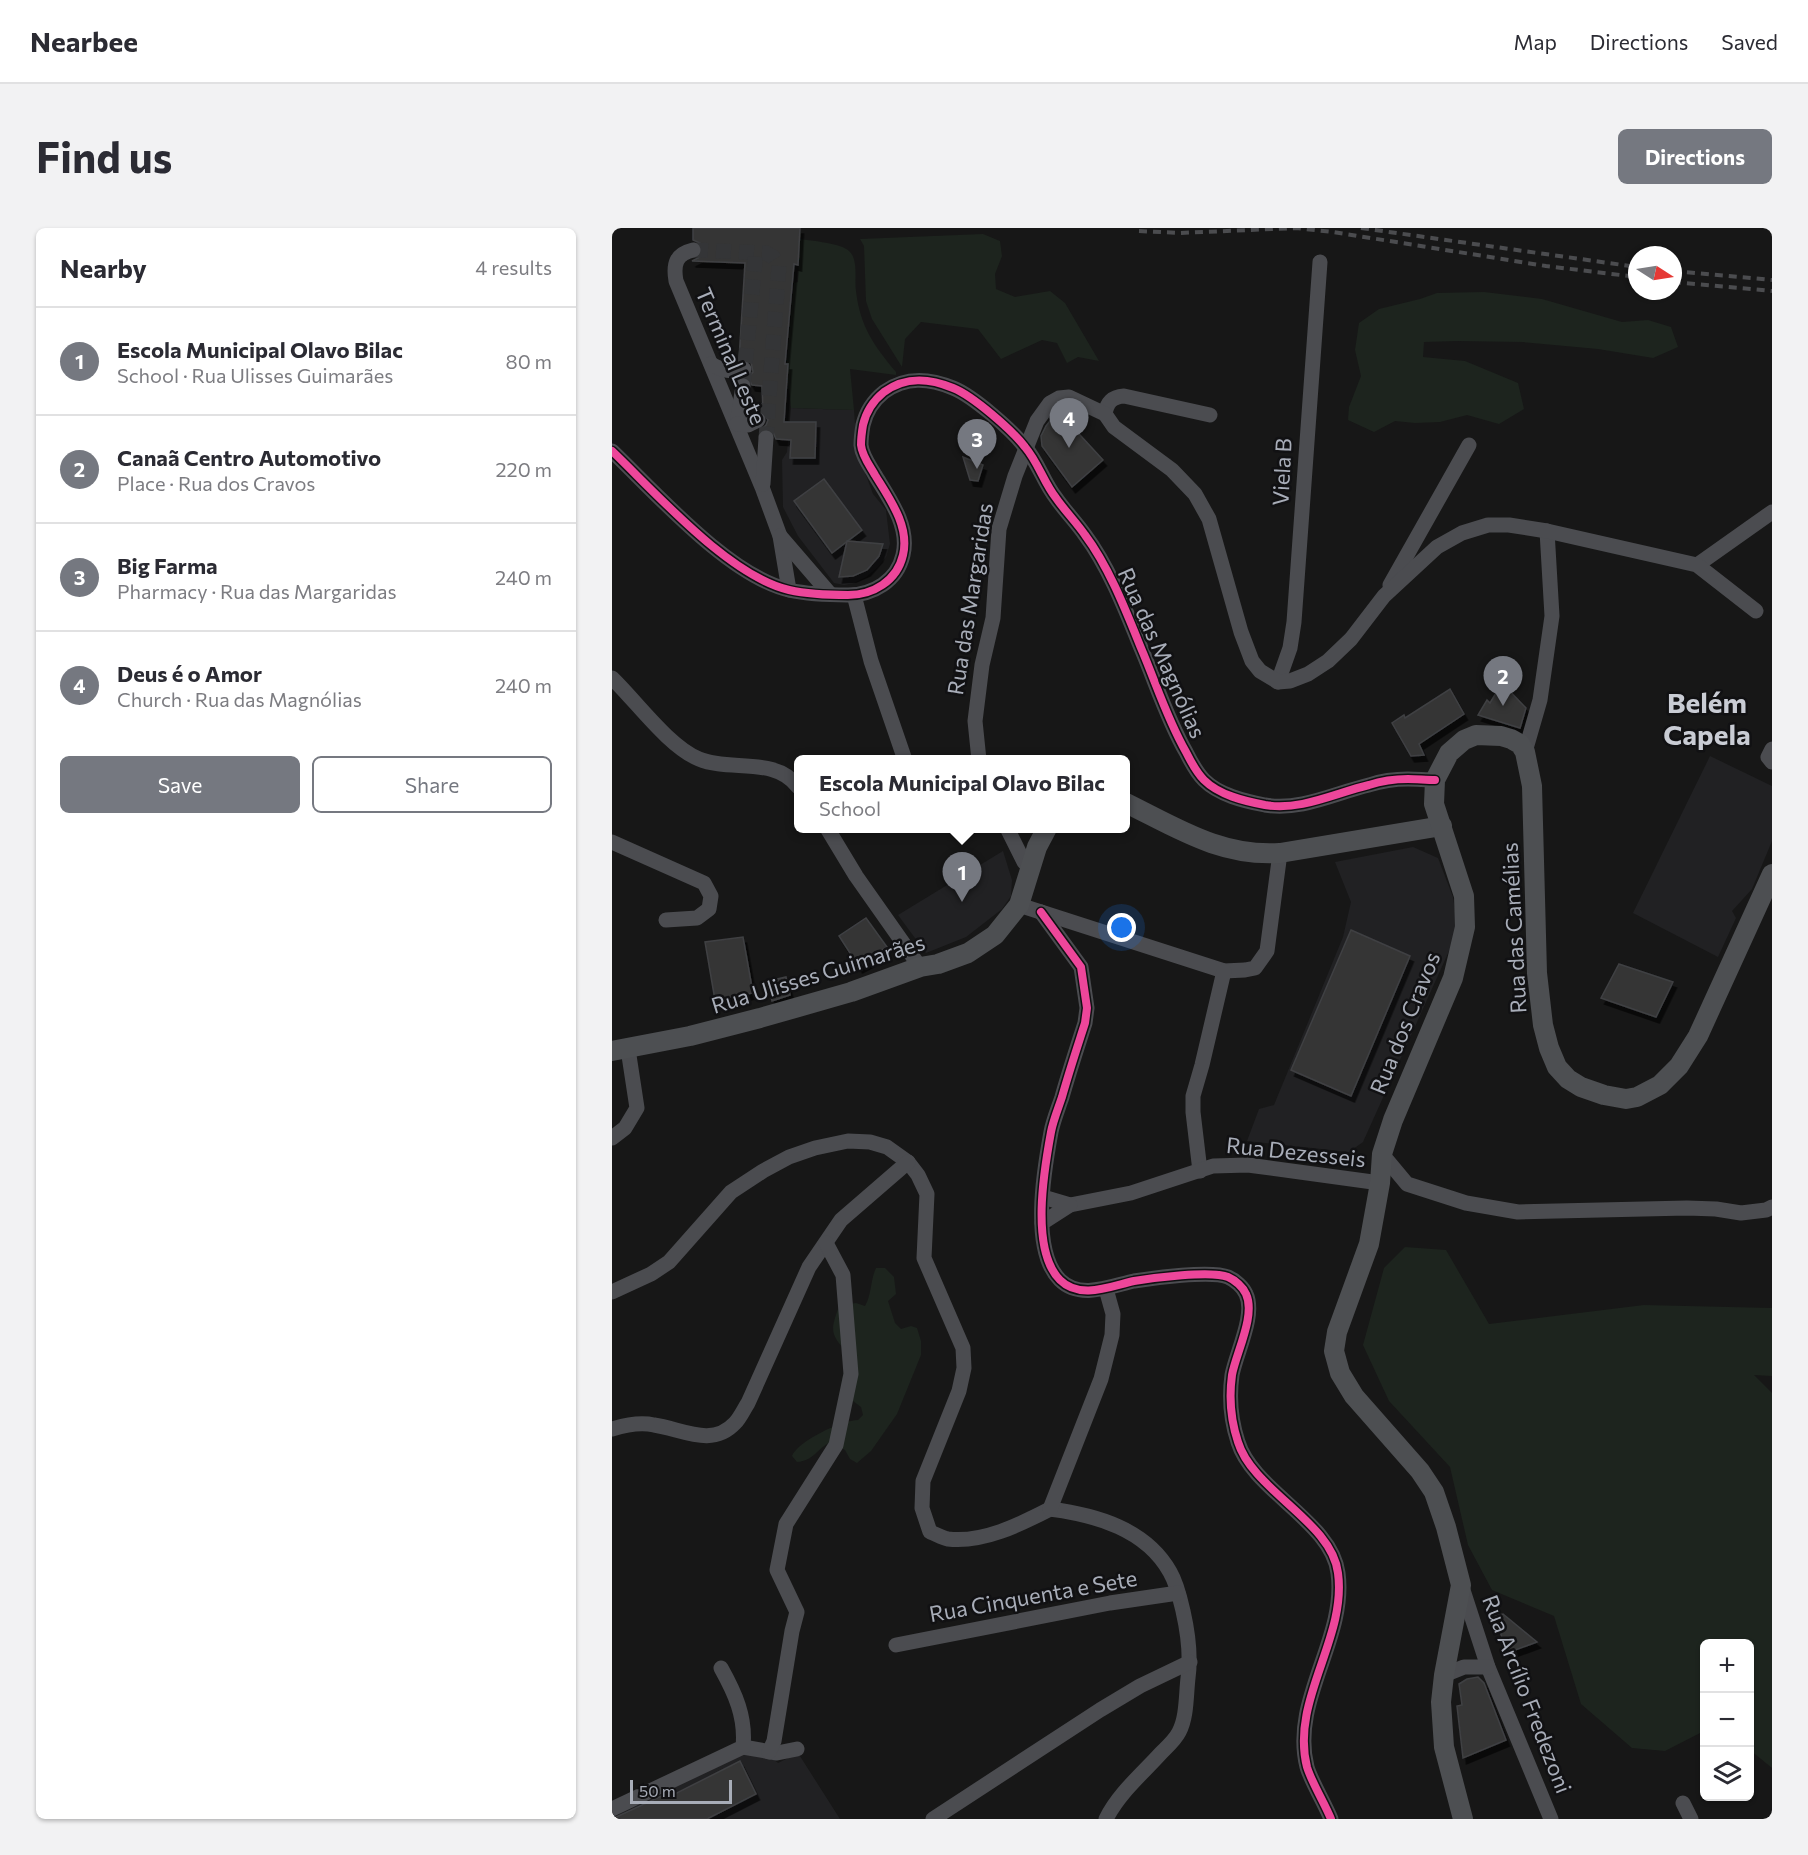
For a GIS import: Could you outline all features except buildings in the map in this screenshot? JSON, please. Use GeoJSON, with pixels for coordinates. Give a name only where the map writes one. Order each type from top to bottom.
{"type":"FeatureCollection","features":[{"type":"Feature","properties":{"kind":"main road","name":"Rua dos Cravos"},"geometry":{"type":"LineString","coordinates":[[1461,1586],[1446,1527],[1434,1492],[1420,1472],[1354,1395],[1340,1373],[1334,1350],[1343,1311],[1369,1244],[1380,1183],[1382,1154],[1397,1110],[1453,978],[1465,927],[1464,896],[1434,804],[1435,780],[1449,753],[1464,740],[1476,735],[1501,736],[1511,739],[1520,744],[1526,752]]}},
{"type":"Feature","properties":{"kind":"main road","name":"Rua das Camélias"},"geometry":{"type":"LineString","coordinates":[[1526,752],[1532,786],[1537,973],[1543,1025],[1557,1067],[1581,1088],[1626,1099],[1637,1097],[1660,1085],[1679,1066],[1698,1036],[1772,874]]}},
{"type":"Feature","properties":{"kind":"main road"},"geometry":{"type":"LineString","coordinates":[[1130,806],[1172,828],[1227,850],[1259,854],[1280,853],[1442,826]]}},
{"type":"Feature","properties":{"kind":"main road"},"geometry":{"type":"LineString","coordinates":[[1019,905],[1037,847],[1044,833]]}},
{"type":"Feature","properties":{"kind":"main road","name":"Rua Ulisses Guimarães"},"geometry":{"type":"LineString","coordinates":[[620,1050],[690,1036],[760,1018],[851,992],[920,967],[938,964],[968,953],[994,935],[1019,905]]}},
{"type":"Feature","properties":{"kind":"main road"},"geometry":{"type":"LineString","coordinates":[[1461,1586],[1441,1702],[1444,1747],[1463,1819]]}},
{"type":"Feature","properties":{"kind":"street","name":"Terminal Leste"},"geometry":{"type":"LineString","coordinates":[[693,250],[679,256],[676,262],[676,281],[737,424],[780,536],[789,590]]}},
{"type":"Feature","properties":{"kind":"street","name":"Viela B"},"geometry":{"type":"LineString","coordinates":[[1278,682],[1290,648],[1294,622],[1320,262]]}},
{"type":"Feature","properties":{"kind":"street"},"geometry":{"type":"LineString","coordinates":[[711,364],[724,371],[733,372],[744,369]]}},
{"type":"Feature","properties":{"kind":"street","name":"Rua das Magnólias"},"geometry":{"type":"LineString","coordinates":[[854,595],[869,593],[880,588],[893,574],[903,554],[900,523],[894,506],[865,459],[861,446],[864,420],[871,406],[880,396],[902,382],[911,379],[930,381],[955,389],[976,401],[1026,447],[1054,497],[1087,537],[1118,593],[1171,726],[1196,771],[1206,782],[1221,792],[1240,799],[1283,806],[1329,798],[1388,781],[1435,780]]}},
{"type":"Feature","properties":{"kind":"street"},"geometry":{"type":"LineString","coordinates":[[743,386],[737,424],[748,425],[758,420]]}},
{"type":"Feature","properties":{"kind":"street"},"geometry":{"type":"LineString","coordinates":[[1210,415],[1124,396],[1110,401],[1105,414],[1114,427],[1172,470],[1195,494],[1209,519],[1241,632],[1252,661],[1260,672],[1278,682],[1290,681],[1308,674],[1328,661],[1351,639],[1384,596],[1469,445]]}},
{"type":"Feature","properties":{"kind":"street","name":"Rua das Margaridas"},"geometry":{"type":"LineString","coordinates":[[979,755],[975,720],[982,665],[993,618],[999,529],[1015,476],[1037,421],[1050,404],[1059,398],[1069,397],[1105,414]]}},
{"type":"Feature","properties":{"kind":"street","name":"Terminal Leste"},"geometry":{"type":"LineString","coordinates":[[762,487],[766,438]]}},
{"type":"Feature","properties":{"kind":"street"},"geometry":{"type":"LineString","coordinates":[[612,451],[716,550],[753,574],[789,590],[854,595],[871,660],[904,755]]}},
{"type":"Feature","properties":{"kind":"street"},"geometry":{"type":"LineString","coordinates":[[1697,564],[1772,512]]}},
{"type":"Feature","properties":{"kind":"street"},"geometry":{"type":"LineString","coordinates":[[1384,596],[1437,547],[1462,532],[1488,525],[1509,525],[1547,531],[1697,564],[1756,611]]}},
{"type":"Feature","properties":{"kind":"street"},"geometry":{"type":"LineString","coordinates":[[1526,752],[1540,700],[1552,616],[1547,531]]}},
{"type":"Feature","properties":{"kind":"street"},"geometry":{"type":"LineString","coordinates":[[780,536],[830,594]]}},
{"type":"Feature","properties":{"kind":"street"},"geometry":{"type":"LineString","coordinates":[[612,678],[670,739],[698,759],[717,765],[762,767],[782,773],[794,784]]}},
{"type":"Feature","properties":{"kind":"street"},"geometry":{"type":"LineString","coordinates":[[1772,749],[1768,757],[1772,762]]}},
{"type":"Feature","properties":{"kind":"street"},"geometry":{"type":"LineString","coordinates":[[830,833],[856,876],[920,967]]}},
{"type":"Feature","properties":{"kind":"street"},"geometry":{"type":"LineString","coordinates":[[1010,833],[1024,862],[1031,869]]}},
{"type":"Feature","properties":{"kind":"street"},"geometry":{"type":"LineString","coordinates":[[612,842],[704,883],[711,896],[709,909],[696,918],[666,920]]}},
{"type":"Feature","properties":{"kind":"street"},"geometry":{"type":"LineString","coordinates":[[1019,905],[1224,971],[1245,970],[1255,968],[1268,951],[1280,853]]}},
{"type":"Feature","properties":{"kind":"street"},"geometry":{"type":"LineString","coordinates":[[1041,912],[1082,967],[1087,1008],[1085,1023],[1051,1131],[1043,1197],[1042,1223],[1046,1255],[1052,1270],[1060,1281],[1070,1287],[1106,1289],[1133,1281],[1209,1274],[1227,1276],[1240,1285],[1247,1295],[1249,1313],[1233,1374],[1231,1392],[1233,1423],[1238,1445],[1247,1462],[1333,1553],[1338,1572],[1339,1595],[1334,1622],[1307,1716],[1305,1742],[1307,1768],[1331,1819]]}},
{"type":"Feature","properties":{"kind":"street"},"geometry":{"type":"LineString","coordinates":[[1200,1171],[1193,1096],[1224,971]]}},
{"type":"Feature","properties":{"kind":"street"},"geometry":{"type":"LineString","coordinates":[[612,1138],[625,1128],[637,1107],[620,1050]]}},
{"type":"Feature","properties":{"kind":"street"},"geometry":{"type":"LineString","coordinates":[[612,1292],[651,1274],[669,1262],[731,1192],[789,1156],[848,1141],[870,1142],[887,1146],[908,1162],[918,1175],[927,1194],[924,1258],[963,1348],[964,1368],[959,1390],[923,1481],[922,1508],[930,1532],[946,1539],[971,1539],[994,1533],[1050,1509],[1107,1520],[1128,1530],[1154,1551],[1170,1572],[1178,1593],[1187,1626],[1190,1662],[1184,1714],[1179,1732],[1130,1785],[1112,1807],[1106,1819]]}},
{"type":"Feature","properties":{"kind":"street"},"geometry":{"type":"LineString","coordinates":[[1382,1154],[1407,1184],[1466,1203],[1518,1212],[1687,1208],[1741,1213],[1766,1210],[1772,1207]]}},
{"type":"Feature","properties":{"kind":"street"},"geometry":{"type":"LineString","coordinates":[[612,1429],[626,1425],[652,1424],[697,1436],[711,1437],[735,1423],[748,1403],[809,1267],[842,1220],[908,1162]]}},
{"type":"Feature","properties":{"kind":"street","name":"Rua Dezesseis"},"geometry":{"type":"LineString","coordinates":[[1042,1223],[1070,1205],[1131,1193],[1213,1166],[1248,1164],[1380,1183]]}},
{"type":"Feature","properties":{"kind":"street","name":"Rua Dezesseis"},"geometry":{"type":"LineString","coordinates":[[1043,1197],[1070,1205]]}},
{"type":"Feature","properties":{"kind":"street"},"geometry":{"type":"LineString","coordinates":[[769,1752],[774,1741],[797,1612],[777,1570],[786,1524],[836,1445],[851,1374],[843,1275],[826,1242]]}},
{"type":"Feature","properties":{"kind":"street"},"geometry":{"type":"LineString","coordinates":[[1050,1509],[1101,1379],[1109,1346],[1113,1314],[1106,1289]]}},
{"type":"Feature","properties":{"kind":"street","name":"Rua Arcílio Fredezoni"},"geometry":{"type":"LineString","coordinates":[[1461,1586],[1488,1668],[1551,1819]]}},
{"type":"Feature","properties":{"kind":"street","name":"Rua Cinquenta e Sete"},"geometry":{"type":"LineString","coordinates":[[896,1644],[1110,1603],[1178,1593]]}},
{"type":"Feature","properties":{"kind":"street"},"geometry":{"type":"LineString","coordinates":[[933,1819],[1100,1710],[1140,1686],[1190,1662]]}},
{"type":"Feature","properties":{"kind":"street"},"geometry":{"type":"LineString","coordinates":[[1444,1675],[1464,1667],[1488,1668]]}},
{"type":"Feature","properties":{"kind":"street"},"geometry":{"type":"LineString","coordinates":[[721,1668],[735,1693],[744,1726],[743,1747]]}},
{"type":"Feature","properties":{"kind":"street"},"geometry":{"type":"LineString","coordinates":[[612,1809],[743,1747],[783,1753],[796,1749]]}},
{"type":"Feature","properties":{"kind":"street"},"geometry":{"type":"LineString","coordinates":[[1683,1803],[1690,1819]]}},
{"type":"Feature","properties":{"kind":"shaded area"},"geometry":{"type":"Polygon","coordinates":[[[983,234],[1000,241],[1002,256],[995,274],[996,289],[1015,297],[1050,291],[1065,303],[1099,361],[1078,357],[1067,363],[1057,343],[1042,340],[1001,359],[978,329],[921,322],[905,339],[902,367],[872,319],[866,301],[864,246],[860,239],[983,234]]]}},
{"type":"Feature","properties":{"kind":"shaded area"},"geometry":{"type":"Polygon","coordinates":[[[800,239],[839,246],[852,255],[861,315],[869,335],[896,372],[896,375],[850,369],[854,410],[791,408],[788,383],[785,383],[794,283],[798,282],[800,239]]]}},
{"type":"Feature","properties":{"kind":"shaded area"},"geometry":{"type":"Polygon","coordinates":[[[1484,292],[1542,299],[1622,322],[1648,320],[1671,327],[1678,347],[1653,358],[1598,349],[1522,342],[1424,342],[1423,357],[1465,361],[1518,383],[1524,409],[1499,424],[1467,415],[1440,422],[1395,421],[1374,432],[1348,420],[1349,407],[1361,376],[1355,350],[1359,323],[1379,309],[1437,293],[1484,292]]]}},
{"type":"Feature","properties":{"kind":"shaded area"},"geometry":{"type":"Polygon","coordinates":[[[791,408],[854,410],[857,451],[873,494],[886,510],[890,544],[886,557],[878,567],[854,583],[844,585],[834,583],[798,536],[783,507],[782,460],[787,452],[791,408]]]}},
{"type":"Feature","properties":{"kind":"shaded area"},"geometry":{"type":"Polygon","coordinates":[[[1710,756],[1772,786],[1772,841],[1752,889],[1732,911],[1736,918],[1718,957],[1633,913],[1710,756]]]}},
{"type":"Feature","properties":{"kind":"shaded area"},"geometry":{"type":"Polygon","coordinates":[[[1413,847],[1438,858],[1453,897],[1458,931],[1363,1142],[1349,1152],[1247,1141],[1259,1109],[1274,1105],[1343,937],[1351,902],[1335,862],[1413,847]]]}},
{"type":"Feature","properties":{"kind":"shaded area"},"geometry":{"type":"Polygon","coordinates":[[[1003,851],[1012,880],[1011,896],[1002,909],[966,937],[926,953],[898,915],[1003,851]]]}},
{"type":"Feature","properties":{"kind":"shaded area"},"geometry":{"type":"Polygon","coordinates":[[[1405,1247],[1446,1250],[1489,1324],[1644,1305],[1772,1308],[1772,1376],[1754,1375],[1772,1393],[1772,1768],[1754,1753],[1754,1639],[1700,1639],[1700,1733],[1665,1751],[1632,1748],[1581,1704],[1554,1616],[1492,1590],[1468,1545],[1450,1467],[1389,1401],[1363,1345],[1384,1268],[1405,1247]]]}},
{"type":"Feature","properties":{"kind":"shaded area"},"geometry":{"type":"Polygon","coordinates":[[[876,1268],[885,1268],[894,1277],[896,1294],[888,1301],[895,1323],[901,1329],[911,1326],[917,1328],[921,1341],[921,1355],[897,1414],[871,1451],[857,1463],[850,1459],[845,1450],[831,1442],[812,1457],[797,1462],[792,1456],[811,1438],[821,1432],[858,1420],[863,1415],[861,1407],[841,1392],[847,1352],[834,1336],[833,1326],[839,1306],[856,1303],[865,1306],[876,1268]]]}},
{"type":"Feature","properties":{"kind":"shaded area"},"geometry":{"type":"Polygon","coordinates":[[[745,1751],[768,1755],[778,1763],[798,1753],[840,1819],[612,1819],[612,1813],[745,1751]]]}},
{"type":"Feature","properties":{"kind":"tunnel"},"geometry":{"type":"LineString","coordinates":[[693,250],[766,253],[773,257],[779,266],[766,438]]}},
{"type":"Feature","properties":{"kind":"tunnel"},"geometry":{"type":"LineString","coordinates":[[743,386],[756,252]]}},
{"type":"Feature","properties":{"kind":"railway"},"geometry":{"type":"LineString","coordinates":[[1139,231],[1180,233],[1296,228],[1546,266],[1628,276]]}},
{"type":"Feature","properties":{"kind":"railway"},"geometry":{"type":"LineString","coordinates":[[1361,228],[1628,266]]}},
{"type":"Feature","properties":{"kind":"railway"},"geometry":{"type":"LineString","coordinates":[[1682,272],[1772,280]]}},
{"type":"Feature","properties":{"kind":"railway"},"geometry":{"type":"LineString","coordinates":[[1682,283],[1772,291]]}},
{"type":"Feature","properties":{"kind":"cycle path"},"geometry":{"type":"LineString","coordinates":[[612,451],[694,531],[742,568],[766,582],[789,590],[818,594],[857,594],[875,589],[890,579],[900,564],[904,544],[904,534],[897,513],[862,449],[862,430],[866,415],[880,395],[901,383],[918,380],[935,382],[953,388],[981,406],[1019,440],[1034,459],[1052,492],[1094,548],[1123,604],[1179,739],[1196,770],[1210,785],[1240,799],[1265,805],[1292,806],[1388,780],[1435,780]]}},
{"type":"Feature","properties":{"kind":"cycle path"},"geometry":{"type":"LineString","coordinates":[[1041,912],[1081,967],[1087,1008],[1085,1023],[1053,1124],[1048,1148],[1042,1209],[1045,1250],[1051,1267],[1060,1280],[1077,1289],[1096,1290],[1134,1281],[1209,1274],[1231,1278],[1241,1286],[1246,1294],[1249,1312],[1231,1383],[1232,1417],[1238,1442],[1246,1460],[1259,1476],[1322,1538],[1333,1555],[1338,1573],[1339,1598],[1335,1622],[1312,1694],[1306,1718],[1304,1742],[1309,1773],[1331,1819]]}},
{"type":"Feature","properties":{"kind":"place","name":"Deus é o Amor"},"geometry":{"type":"Point","coordinates":[1069,448]}},
{"type":"Feature","properties":{"kind":"place","name":"Big Farma"},"geometry":{"type":"Point","coordinates":[977,469]}},
{"type":"Feature","properties":{"kind":"place","name":"Canaã Centro Automotivo"},"geometry":{"type":"Point","coordinates":[1503,706]}},
{"type":"Feature","properties":{"kind":"place","name":"Escola Municipal Olavo Bilac"},"geometry":{"type":"Point","coordinates":[962,902]}},
{"type":"Feature","properties":{"kind":"district","name":"Belém Capela"},"geometry":{"type":"Point","coordinates":[1707,719]}}]}
